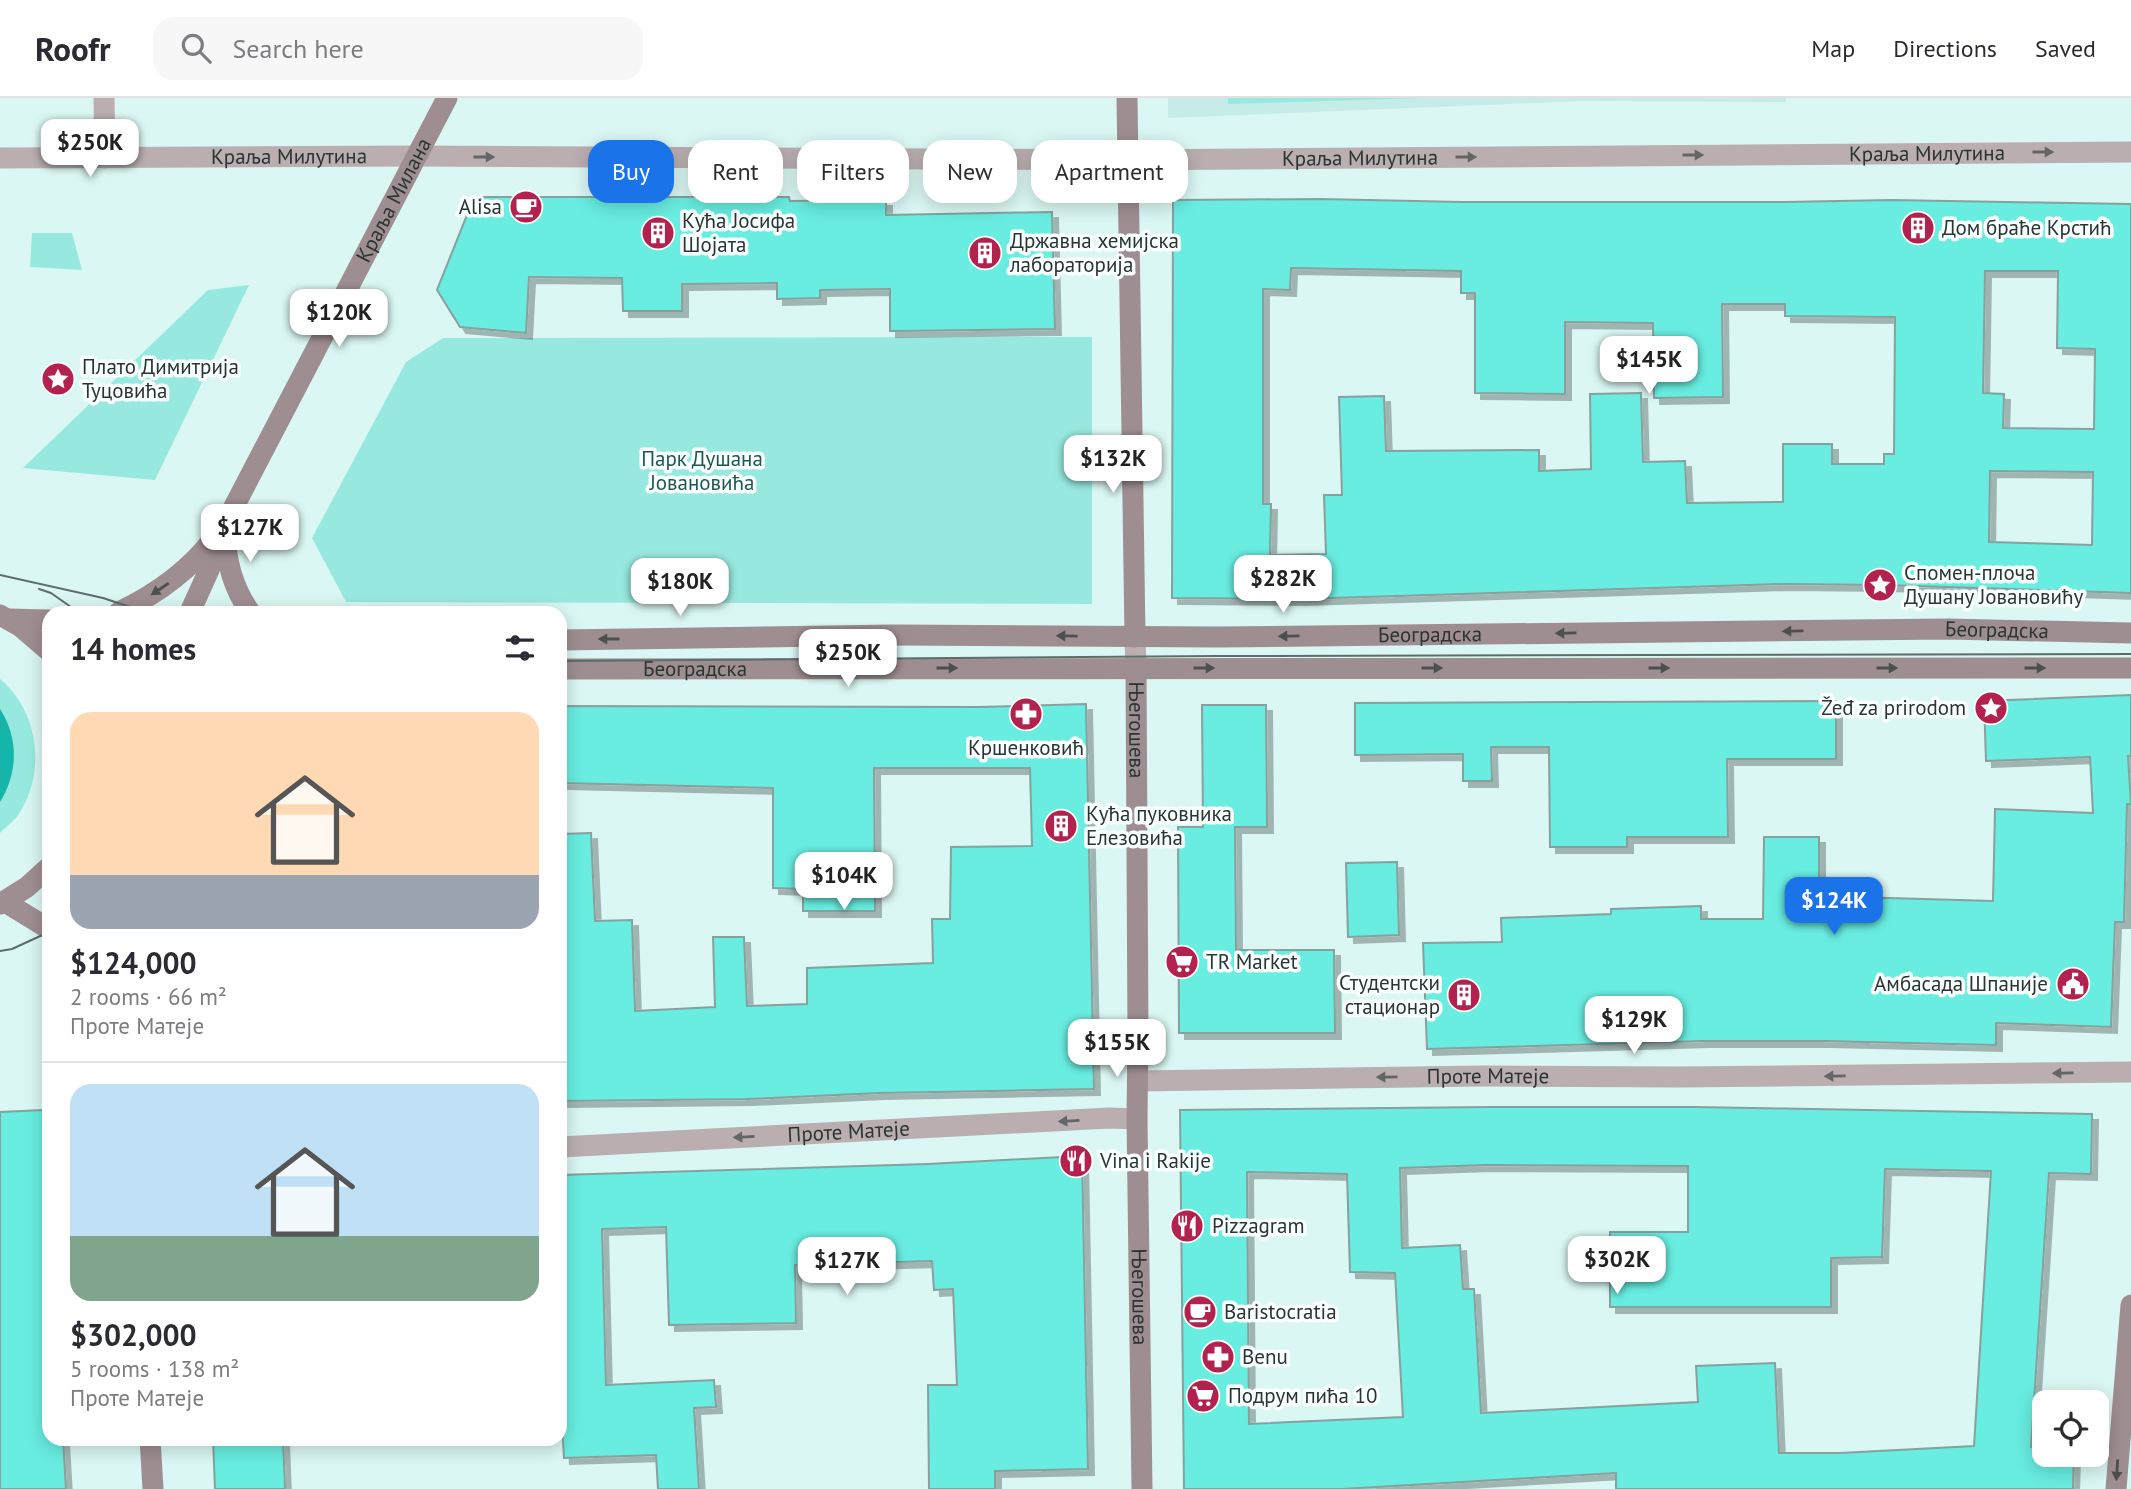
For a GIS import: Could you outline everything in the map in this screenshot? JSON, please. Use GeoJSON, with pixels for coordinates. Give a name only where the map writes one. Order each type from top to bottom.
{"type":"FeatureCollection","features":[{"type":"Feature","properties":{"kind":"main road","name":"Краља Милана"},"geometry":{"type":"LineString","coordinates":[[193,606],[225,524],[447,98]]}},
{"type":"Feature","properties":{"kind":"main road","name":"Његошева"},"geometry":{"type":"LineString","coordinates":[[1127,98],[1128,140]]}},
{"type":"Feature","properties":{"kind":"main road","name":"Његошева"},"geometry":{"type":"LineString","coordinates":[[1129,203],[1135,636]]}},
{"type":"Feature","properties":{"kind":"main road","name":"Краља Милана"},"geometry":{"type":"LineString","coordinates":[[131,606],[149,597],[184,571],[202,554],[225,524]]}},
{"type":"Feature","properties":{"kind":"main road"},"geometry":{"type":"LineString","coordinates":[[225,524],[230,574],[246,606]]}},
{"type":"Feature","properties":{"kind":"main road"},"geometry":{"type":"LineString","coordinates":[[4,617],[42,620]]}},
{"type":"Feature","properties":{"kind":"main road"},"geometry":{"type":"LineString","coordinates":[[4,617],[42,644]]}},
{"type":"Feature","properties":{"kind":"main road","name":"Београдска"},"geometry":{"type":"LineString","coordinates":[[567,640],[894,635],[1135,636],[1934,629],[2131,633]]}},
{"type":"Feature","properties":{"kind":"main road","name":"Београдска"},"geometry":{"type":"LineString","coordinates":[[567,669],[2131,668]]}},
{"type":"Feature","properties":{"kind":"main road","name":"Његошева"},"geometry":{"type":"LineString","coordinates":[[1136,669],[1137,1119],[1142,1489]]}},
{"type":"Feature","properties":{"kind":"main road"},"geometry":{"type":"LineString","coordinates":[[42,875],[2,903],[42,925]]}},
{"type":"Feature","properties":{"kind":"main road"},"geometry":{"type":"LineString","coordinates":[[2116,1489],[2131,1304]]}},
{"type":"Feature","properties":{"kind":"main road"},"geometry":{"type":"LineString","coordinates":[[150,1446],[153,1489]]}},
{"type":"Feature","properties":{"kind":"street"},"geometry":{"type":"LineString","coordinates":[[104,98],[105,158]]}},
{"type":"Feature","properties":{"kind":"street","name":"Краља Милутина"},"geometry":{"type":"LineString","coordinates":[[1188,160],[2131,152]]}},
{"type":"Feature","properties":{"kind":"street","name":"Краља Милутина"},"geometry":{"type":"LineString","coordinates":[[0,158],[416,156],[1031,159]]}},
{"type":"Feature","properties":{"kind":"street","name":"Његошева"},"geometry":{"type":"LineString","coordinates":[[1135,636],[1136,669]]}},
{"type":"Feature","properties":{"kind":"street","name":"Проте Матеје"},"geometry":{"type":"LineString","coordinates":[[1138,1081],[2131,1072]]}},
{"type":"Feature","properties":{"kind":"street","name":"Проте Матеје"},"geometry":{"type":"LineString","coordinates":[[567,1147],[1109,1118],[1137,1119]]}},
{"type":"Feature","properties":{"kind":"shaded area"},"geometry":{"type":"Polygon","coordinates":[[[1168,98],[1786,98],[1786,102],[1582,101],[1168,118],[1168,98]]]}},
{"type":"Feature","properties":{"kind":"shaded area"},"geometry":{"type":"Polygon","coordinates":[[[0,709],[11,732],[14,756],[10,779],[0,802],[0,709]]]}},
{"type":"Feature","properties":{"kind":"green space"},"geometry":{"type":"Polygon","coordinates":[[[1228,98],[1421,98],[1228,104],[1228,98]]]}},
{"type":"Feature","properties":{"kind":"green space"},"geometry":{"type":"Polygon","coordinates":[[[32,233],[72,233],[82,270],[30,267],[32,233]]]}},
{"type":"Feature","properties":{"kind":"green space"},"geometry":{"type":"Polygon","coordinates":[[[249,285],[155,480],[23,468],[208,290],[249,285]]]}},
{"type":"Feature","properties":{"kind":"green space","name":"Парк Душана Јовановића"},"geometry":{"type":"Polygon","coordinates":[[[1092,337],[1092,604],[346,602],[312,538],[406,362],[443,338],[1092,337]]]}},
{"type":"Feature","properties":{"kind":"green space"},"geometry":{"type":"Polygon","coordinates":[[[0,679],[24,709],[31,726],[35,764],[26,801],[16,818],[0,833],[0,679]]]}},
{"type":"Feature","properties":{"kind":"building"},"geometry":{"type":"Polygon","coordinates":[[[484,197],[588,197],[588,203],[674,203],[674,197],[688,197],[688,203],[783,203],[783,197],[789,197],[790,201],[797,203],[886,203],[886,215],[1052,212],[1055,329],[890,331],[890,289],[820,290],[820,298],[777,299],[777,283],[682,284],[682,311],[623,311],[622,278],[529,277],[526,333],[460,327],[437,290],[471,205],[484,197]]]}},
{"type":"Feature","properties":{"kind":"building"},"geometry":{"type":"Polygon","coordinates":[[[1321,199],[1462,202],[1892,200],[2131,204],[2131,593],[1784,584],[1299,599],[1172,598],[1173,203],[1188,203],[1188,200],[1321,199]],[[1291,268],[1290,290],[1263,289],[1263,504],[1271,504],[1270,555],[1326,554],[1324,495],[1342,495],[1339,397],[1384,396],[1386,451],[1539,450],[1539,471],[1591,469],[1590,394],[1641,393],[1643,462],[1685,461],[1687,503],[1783,502],[1783,444],[1832,444],[1832,464],[1884,464],[1884,454],[1894,454],[1895,317],[1785,316],[1785,304],[1722,304],[1723,397],[1654,398],[1653,323],[1565,322],[1565,394],[1475,393],[1475,293],[1461,293],[1461,271],[1291,268]],[[1985,271],[1983,393],[2004,394],[2003,428],[2094,429],[2095,349],[2057,348],[2058,271],[1985,271]],[[1990,471],[1989,542],[2092,545],[2093,472],[1990,471]]]}},
{"type":"Feature","properties":{"kind":"building"},"geometry":{"type":"Polygon","coordinates":[[[2131,695],[2131,756],[2128,756],[2131,804],[2127,804],[2124,922],[2115,922],[2111,1027],[1996,1023],[1996,1045],[1704,1041],[1427,1049],[1423,943],[1502,942],[1501,918],[1611,914],[1611,909],[1701,906],[1701,919],[1763,919],[1764,837],[1819,837],[1819,896],[1993,901],[1995,809],[2093,813],[2090,757],[1986,761],[1984,701],[2131,695]]]}},
{"type":"Feature","properties":{"kind":"building"},"geometry":{"type":"Polygon","coordinates":[[[1836,701],[1836,759],[1727,759],[1728,837],[1627,837],[1627,847],[1550,847],[1549,747],[1491,747],[1492,781],[1463,781],[1463,754],[1355,755],[1355,703],[1836,701]]]}},
{"type":"Feature","properties":{"kind":"building"},"geometry":{"type":"Polygon","coordinates":[[[1086,704],[1094,1089],[879,1093],[747,1099],[567,1101],[567,834],[591,833],[595,921],[632,920],[635,1011],[715,1007],[713,937],[744,937],[747,1006],[807,1004],[807,968],[933,963],[932,919],[950,919],[951,847],[1032,846],[1030,768],[874,768],[875,911],[803,911],[803,889],[773,888],[773,788],[567,783],[567,706],[979,707],[1086,704]]]}},
{"type":"Feature","properties":{"kind":"building"},"geometry":{"type":"Polygon","coordinates":[[[1202,705],[1266,705],[1267,827],[1235,827],[1236,950],[1334,950],[1335,1033],[1179,1033],[1178,827],[1203,827],[1202,705]]]}},
{"type":"Feature","properties":{"kind":"building"},"geometry":{"type":"Polygon","coordinates":[[[1397,862],[1399,935],[1348,937],[1346,863],[1397,862]]]}},
{"type":"Feature","properties":{"kind":"building"},"geometry":{"type":"Polygon","coordinates":[[[1695,1107],[2092,1114],[2091,1174],[2049,1173],[2035,1390],[2032,1390],[2032,1467],[2074,1467],[2073,1489],[1616,1489],[1616,1473],[1342,1489],[1184,1489],[1180,1110],[1695,1107]],[[1485,1165],[1400,1168],[1402,1248],[1460,1245],[1463,1289],[1474,1289],[1481,1413],[1698,1402],[1696,1366],[1775,1363],[1779,1453],[1840,1453],[1974,1446],[1991,1171],[1885,1169],[1882,1257],[1831,1258],[1831,1307],[1610,1307],[1610,1232],[1688,1232],[1688,1166],[1485,1165]],[[1247,1172],[1249,1424],[1403,1417],[1395,1273],[1350,1272],[1347,1174],[1247,1172]]]}},
{"type":"Feature","properties":{"kind":"building"},"geometry":{"type":"Polygon","coordinates":[[[42,1110],[42,1446],[63,1446],[66,1489],[0,1489],[0,1112],[42,1110]]]}},
{"type":"Feature","properties":{"kind":"building"},"geometry":{"type":"Polygon","coordinates":[[[1082,1156],[1088,1469],[995,1471],[995,1489],[929,1489],[928,1385],[957,1385],[953,1289],[934,1290],[932,1261],[795,1265],[796,1323],[669,1325],[666,1227],[602,1229],[606,1385],[714,1380],[716,1407],[694,1408],[699,1489],[658,1489],[656,1455],[564,1458],[563,1446],[567,1446],[567,1175],[928,1164],[1082,1156]]]}},
{"type":"Feature","properties":{"kind":"building"},"geometry":{"type":"Polygon","coordinates":[[[213,1446],[283,1446],[285,1489],[215,1489],[213,1446]]]}},
{"type":"Feature","properties":{"kind":"tram line"},"geometry":{"type":"LineString","coordinates":[[0,575],[127,606]]}},
{"type":"Feature","properties":{"kind":"tram line"},"geometry":{"type":"LineString","coordinates":[[39,589],[51,593],[69,606]]}},
{"type":"Feature","properties":{"kind":"tram line"},"geometry":{"type":"LineString","coordinates":[[567,661],[2131,654]]}},
{"type":"Feature","properties":{"kind":"tram line"},"geometry":{"type":"LineString","coordinates":[[0,951],[12,949],[42,935]]}},
{"type":"Feature","properties":{"kind":"place","name":"Alisa"},"geometry":{"type":"Point","coordinates":[526,207]}},
{"type":"Feature","properties":{"kind":"place","name":"Дом браће Крстић"},"geometry":{"type":"Point","coordinates":[1918,228]}},
{"type":"Feature","properties":{"kind":"place","name":"Кућа Јосифа Шојата"},"geometry":{"type":"Point","coordinates":[658,233]}},
{"type":"Feature","properties":{"kind":"place","name":"Државна хемијска лабораторија"},"geometry":{"type":"Point","coordinates":[985,253]}},
{"type":"Feature","properties":{"kind":"place","name":"Плато Димитрија Туцовића"},"geometry":{"type":"Point","coordinates":[58,379]}},
{"type":"Feature","properties":{"kind":"place","name":"Спомен-плоча Душану Јовановићу"},"geometry":{"type":"Point","coordinates":[1880,585]}},
{"type":"Feature","properties":{"kind":"place","name":"Žeđ za prirodom"},"geometry":{"type":"Point","coordinates":[1991,708]}},
{"type":"Feature","properties":{"kind":"place","name":"Кршенковић"},"geometry":{"type":"Point","coordinates":[1026,714]}},
{"type":"Feature","properties":{"kind":"place","name":"Кућа пуковника Елезовића"},"geometry":{"type":"Point","coordinates":[1061,826]}},
{"type":"Feature","properties":{"kind":"place","name":"TR Market"},"geometry":{"type":"Point","coordinates":[1182,962]}},
{"type":"Feature","properties":{"kind":"place","name":"Амбасада Шпаније"},"geometry":{"type":"Point","coordinates":[2073,984]}},
{"type":"Feature","properties":{"kind":"place","name":"Студентски стационар"},"geometry":{"type":"Point","coordinates":[1464,995]}},
{"type":"Feature","properties":{"kind":"place","name":"Vina i Rakije"},"geometry":{"type":"Point","coordinates":[1076,1161]}},
{"type":"Feature","properties":{"kind":"place","name":"Pizzagram"},"geometry":{"type":"Point","coordinates":[1187,1226]}},
{"type":"Feature","properties":{"kind":"place","name":"Baristocratia"},"geometry":{"type":"Point","coordinates":[1200,1312]}},
{"type":"Feature","properties":{"kind":"place","name":"Benu"},"geometry":{"type":"Point","coordinates":[1218,1357]}},
{"type":"Feature","properties":{"kind":"place","name":"Подрум пића 10"},"geometry":{"type":"Point","coordinates":[1203,1396]}}]}
